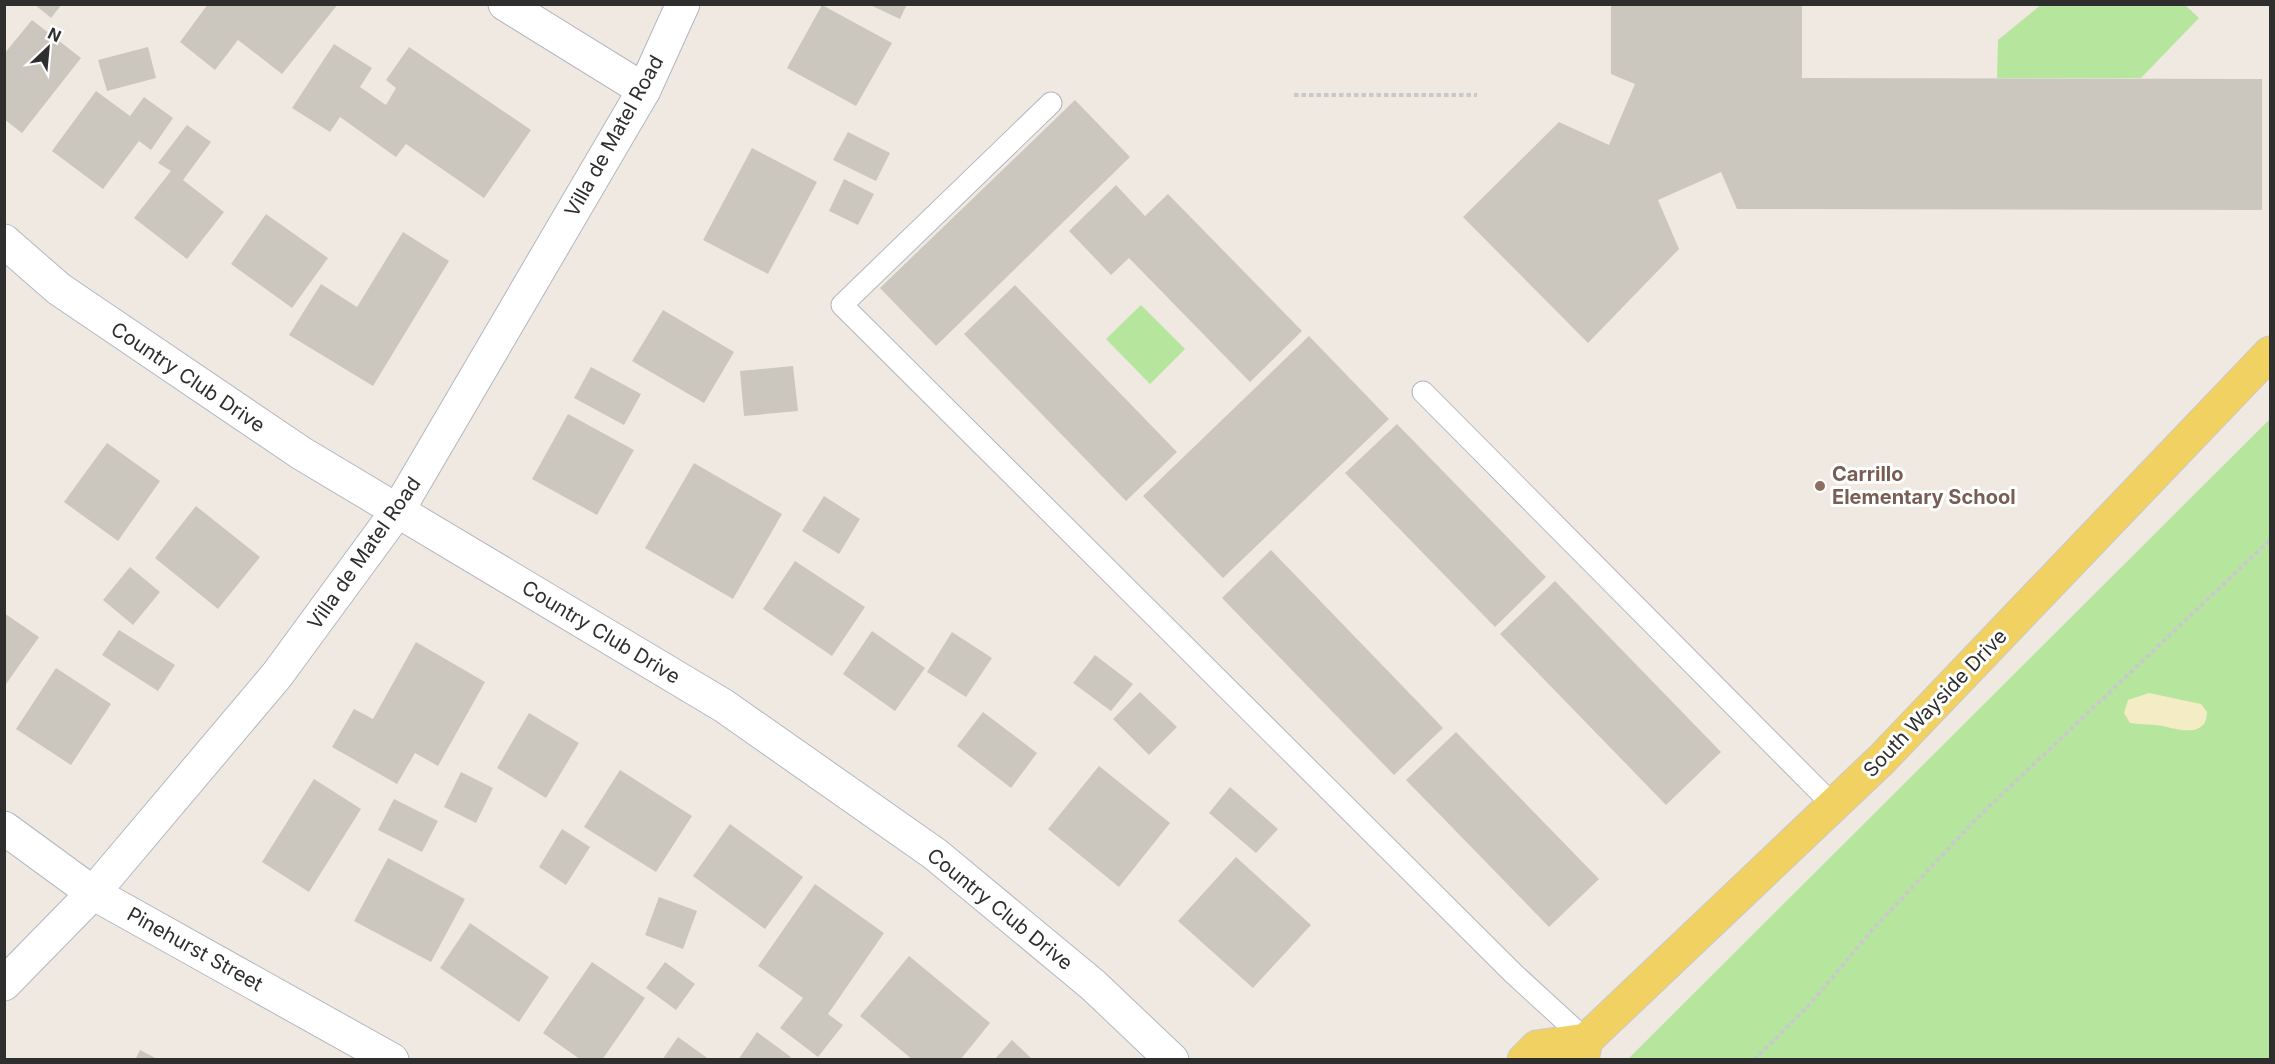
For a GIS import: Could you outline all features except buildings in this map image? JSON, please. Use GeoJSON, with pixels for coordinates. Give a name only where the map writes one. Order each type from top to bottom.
{"type":"FeatureCollection","features":[{"type":"Feature","properties":{"kind":"main road","name":"South Wayside Drive"},"geometry":{"type":"LineString","coordinates":[[1584,1050],[1834,806],[2271,353]]}},
{"type":"Feature","properties":{"kind":"main road"},"geometry":{"type":"LineString","coordinates":[[1524,1059],[1537,1047],[1584,1050]]}},
{"type":"Feature","properties":{"kind":"street"},"geometry":{"type":"LineString","coordinates":[[505,4],[644,90]]}},
{"type":"Feature","properties":{"kind":"street","name":"Villa de Matel Road"},"geometry":{"type":"LineString","coordinates":[[4,984],[93,893],[277,675],[398,510],[644,90],[683,4]]}},
{"type":"Feature","properties":{"kind":"street","name":"Country Club Drive"},"geometry":{"type":"LineString","coordinates":[[4,241],[59,289],[301,453],[724,706],[935,854],[1093,985],[1172,1059]]}},
{"type":"Feature","properties":{"kind":"street","name":"Pinehurst Street"},"geometry":{"type":"LineString","coordinates":[[4,828],[93,893],[392,1059]]}},
{"type":"Feature","properties":{"kind":"lane"},"geometry":{"type":"LineString","coordinates":[[1051,103],[842,305],[1505,966],[1584,1050]]}},
{"type":"Feature","properties":{"kind":"lane"},"geometry":{"type":"LineString","coordinates":[[1423,392],[1834,806]]}},
{"type":"Feature","properties":{"kind":"path"},"geometry":{"type":"LineString","coordinates":[[1294,95],[1477,95]]}},
{"type":"Feature","properties":{"kind":"path"},"geometry":{"type":"LineString","coordinates":[[1754,1059],[1809,1005],[1874,928],[1977,818],[2271,540]]}},
{"type":"Feature","properties":{"kind":"green space"},"geometry":{"type":"Polygon","coordinates":[[[2042,4],[2185,5],[2199,18],[2141,78],[1997,78],[1998,40],[2042,4]]]}},
{"type":"Feature","properties":{"kind":"green space"},"geometry":{"type":"Polygon","coordinates":[[[1141,305],[1185,349],[1150,384],[1106,339],[1141,305]]]}},
{"type":"Feature","properties":{"kind":"green space"},"geometry":{"type":"Polygon","coordinates":[[[2270,419],[2270,1059],[1627,1060],[2270,419]]]}},
{"type":"Feature","properties":{"kind":"sand"},"geometry":{"type":"Polygon","coordinates":[[[2149,693],[2201,704],[2207,712],[2206,720],[2202,726],[2191,730],[2130,723],[2124,713],[2128,700],[2149,693]]]}},
{"type":"Feature","properties":{"kind":"place","name":"Carrillo Elementary School"},"geometry":{"type":"Point","coordinates":[1820,486]}}]}
